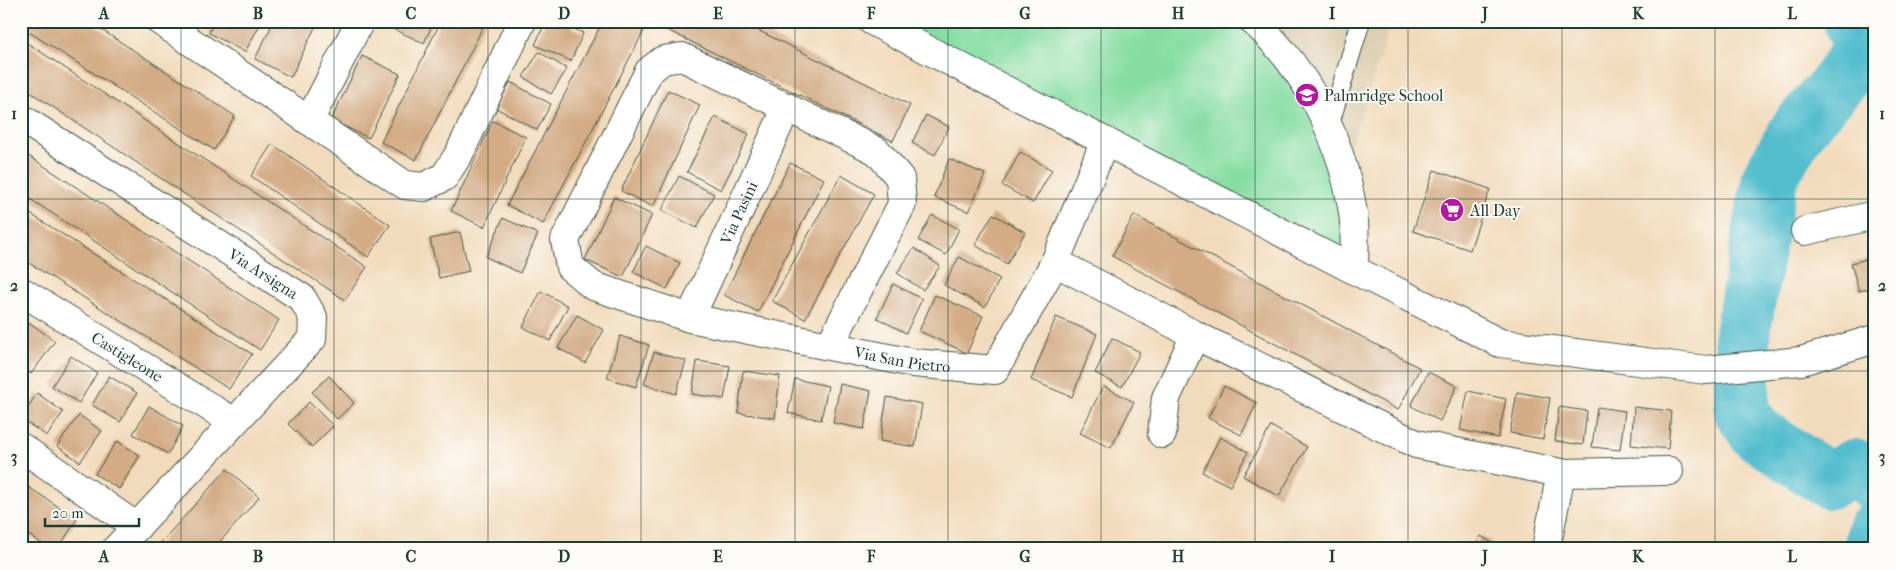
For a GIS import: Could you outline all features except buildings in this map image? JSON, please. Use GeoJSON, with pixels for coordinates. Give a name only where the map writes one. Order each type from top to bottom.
{"type":"FeatureCollection","features":[{"type":"Feature","properties":{"kind":"street"},"geometry":{"type":"LineString","coordinates":[[309,121],[360,21]]}},
{"type":"Feature","properties":{"kind":"street"},"geometry":{"type":"LineString","coordinates":[[177,26],[309,121],[405,185],[424,186],[444,177],[459,154],[522,21]]}},
{"type":"Feature","properties":{"kind":"street"},"geometry":{"type":"LineString","coordinates":[[872,21],[1354,270],[1500,343],[1706,370],[1801,361],[1875,339]]}},
{"type":"Feature","properties":{"kind":"street"},"geometry":{"type":"LineString","coordinates":[[1252,21],[1271,38],[1307,82],[1329,127],[1343,168],[1353,214],[1354,270]]}},
{"type":"Feature","properties":{"kind":"street","name":"Via San Pietro"},"geometry":{"type":"LineString","coordinates":[[787,107],[682,57],[663,60],[649,71],[565,240],[570,267],[593,286],[690,318],[913,363],[996,370],[1055,262],[1105,141]]}},
{"type":"Feature","properties":{"kind":"street"},"geometry":{"type":"LineString","coordinates":[[787,107],[877,151],[900,178],[902,204],[830,345]]}},
{"type":"Feature","properties":{"kind":"street","name":"Via Pasini"},"geometry":{"type":"LineString","coordinates":[[690,318],[787,107]]}},
{"type":"Feature","properties":{"kind":"street","name":"Via Arsigna"},"geometry":{"type":"LineString","coordinates":[[21,118],[302,298],[313,317],[312,339],[116,549]]}},
{"type":"Feature","properties":{"kind":"street"},"geometry":{"type":"LineString","coordinates":[[1804,231],[1875,215]]}},
{"type":"Feature","properties":{"kind":"street"},"geometry":{"type":"LineString","coordinates":[[1055,262],[1195,335],[1416,444],[1561,473],[1669,471]]}},
{"type":"Feature","properties":{"kind":"street","name":"Castigleone"},"geometry":{"type":"LineString","coordinates":[[21,291],[234,422]]}},
{"type":"Feature","properties":{"kind":"street"},"geometry":{"type":"LineString","coordinates":[[1162,434],[1166,398],[1195,335]]}},
{"type":"Feature","properties":{"kind":"street"},"geometry":{"type":"LineString","coordinates":[[21,447],[137,527]]}},
{"type":"Feature","properties":{"kind":"street"},"geometry":{"type":"LineString","coordinates":[[1546,549],[1561,473]]}},
{"type":"Feature","properties":{"kind":"lane"},"geometry":{"type":"LineString","coordinates":[[1329,127],[1361,21]]}},
{"type":"Feature","properties":{"kind":"shaded area","name":"Palmridge School"},"geometry":{"type":"Polygon","coordinates":[[[1149,21],[1392,21],[1343,168],[1149,21]]]}},
{"type":"Feature","properties":{"kind":"green space"},"geometry":{"type":"Polygon","coordinates":[[[872,21],[1253,21],[1329,127],[1354,270],[872,21]]]}},
{"type":"Feature","properties":{"kind":"waterway"},"geometry":{"type":"LineString","coordinates":[[1851,21],[1862,46],[1838,83],[1798,129],[1770,177],[1742,335],[1742,411],[1756,433],[1829,481],[1854,467],[1875,484]]}},
{"type":"Feature","properties":{"kind":"waterway"},"geometry":{"type":"LineString","coordinates":[[1871,549],[1875,530]]}},
{"type":"Feature","properties":{"kind":"place","name":"Palmridge School"},"geometry":{"type":"Point","coordinates":[1307,95]}},
{"type":"Feature","properties":{"kind":"place","name":"All Day"},"geometry":{"type":"Point","coordinates":[1452,210]}}]}
